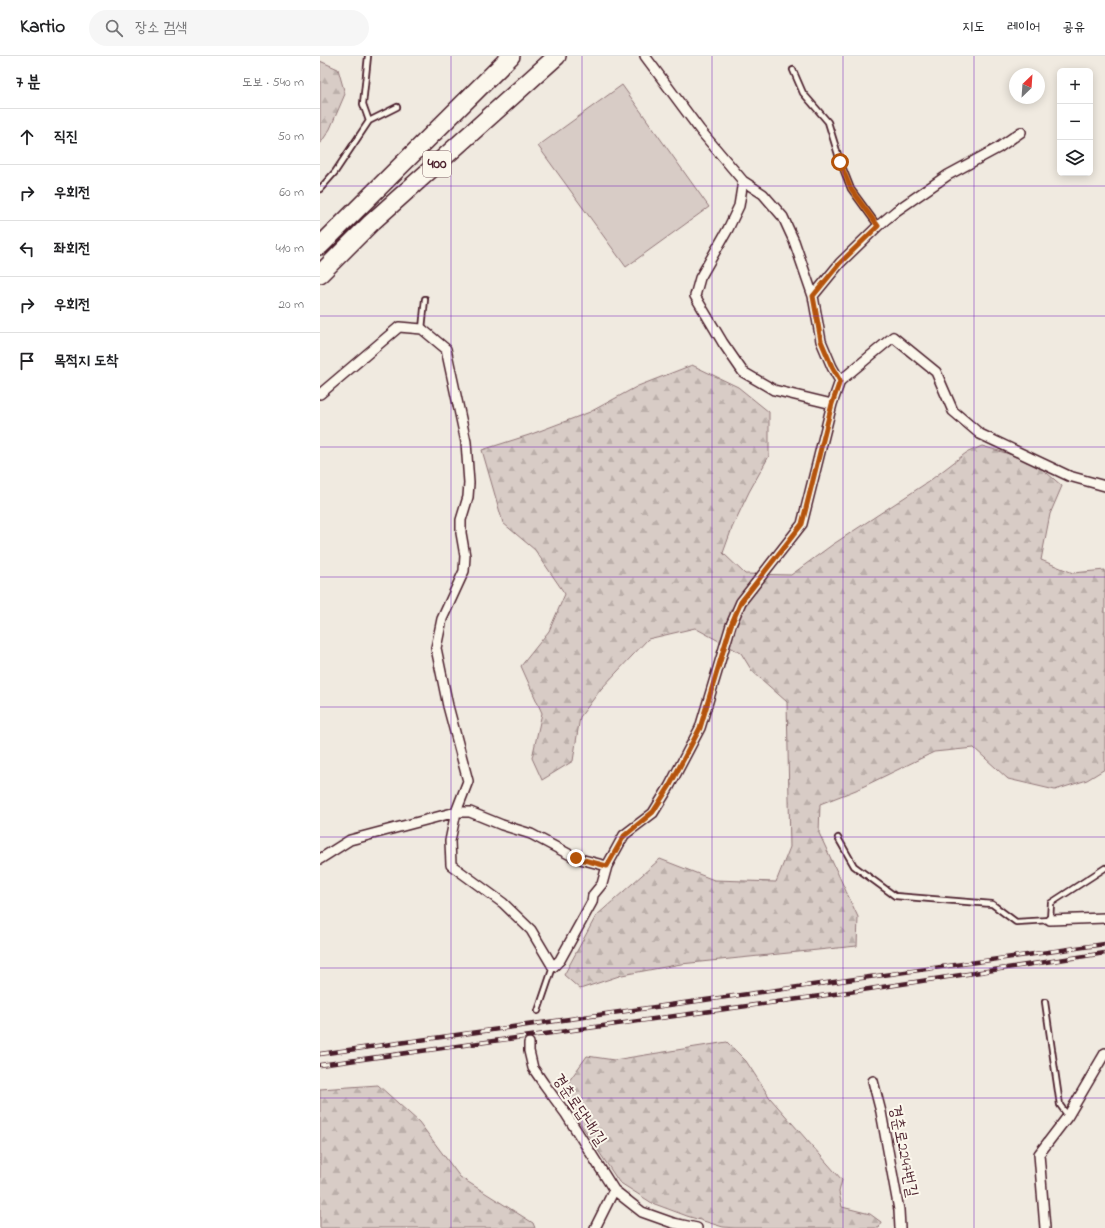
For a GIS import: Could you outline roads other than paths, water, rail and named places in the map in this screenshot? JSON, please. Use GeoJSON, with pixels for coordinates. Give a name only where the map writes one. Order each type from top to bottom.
{"type":"FeatureCollection","features":[{"type":"Feature","properties":{"kind":"highway","name":"400"},"geometry":{"type":"LineString","coordinates":[[320,246],[511,56]]}},
{"type":"Feature","properties":{"kind":"highway","name":"400"},"geometry":{"type":"LineString","coordinates":[[320,274],[371,224],[557,56]]}},
{"type":"Feature","properties":{"kind":"street"},"geometry":{"type":"LineString","coordinates":[[645,56],[700,130],[743,181],[763,194],[783,217],[794,241],[813,296],[821,341],[832,367],[840,381]]}},
{"type":"Feature","properties":{"kind":"street"},"geometry":{"type":"LineString","coordinates":[[813,296],[840,263],[878,226],[896,211],[948,175],[998,148],[1021,132]]}},
{"type":"Feature","properties":{"kind":"street"},"geometry":{"type":"LineString","coordinates":[[743,181],[739,206],[728,229],[700,278],[695,296],[723,343],[743,372],[774,390],[832,404]]}},
{"type":"Feature","properties":{"kind":"street"},"geometry":{"type":"LineString","coordinates":[[320,394],[399,327],[422,329],[446,349],[466,442],[469,483],[468,497],[461,520],[461,533],[465,556],[464,570],[442,619],[436,648],[448,706],[468,781],[456,812],[450,841],[451,865],[503,903],[531,930],[553,967],[560,960],[592,902],[593,895],[602,884],[607,866],[624,836],[653,812],[669,787],[700,728],[731,625],[741,602],[802,524],[832,404],[840,381],[893,336],[936,372],[953,411],[980,434],[1069,476],[1105,486]]}},
{"type":"Feature","properties":{"kind":"street"},"geometry":{"type":"LineString","coordinates":[[320,859],[350,840],[456,812],[470,812],[502,825],[531,834],[576,858],[607,866]]}},
{"type":"Feature","properties":{"kind":"street"},"geometry":{"type":"LineString","coordinates":[[1050,920],[1105,918]]}},
{"type":"Feature","properties":{"kind":"street","name":"경춘로답내1길"},"geometry":{"type":"LineString","coordinates":[[529,1043],[529,1051],[533,1068],[566,1114],[614,1190],[642,1212],[697,1228]]}},
{"type":"Feature","properties":{"kind":"street"},"geometry":{"type":"LineString","coordinates":[[1044,1228],[1039,1154],[1068,1116],[1105,1053]]}},
{"type":"Feature","properties":{"kind":"street","name":"경춘로2247번길"},"geometry":{"type":"LineString","coordinates":[[873,1081],[881,1112],[899,1210],[900,1228]]}},
{"type":"Feature","properties":{"kind":"street"},"geometry":{"type":"LineString","coordinates":[[595,1228],[614,1190]]}},
{"type":"Feature","properties":{"kind":"lane"},"geometry":{"type":"LineString","coordinates":[[368,56],[363,104],[369,121]]}},
{"type":"Feature","properties":{"kind":"lane"},"geometry":{"type":"LineString","coordinates":[[793,70],[803,93],[828,122],[840,162],[851,189],[878,226]]}},
{"type":"Feature","properties":{"kind":"lane"},"geometry":{"type":"LineString","coordinates":[[320,189],[335,172],[369,121],[397,107]]}},
{"type":"Feature","properties":{"kind":"lane"},"geometry":{"type":"LineString","coordinates":[[422,329],[425,298]]}},
{"type":"Feature","properties":{"kind":"lane"},"geometry":{"type":"LineString","coordinates":[[838,838],[854,866],[895,896],[992,904],[1016,922],[1050,920],[1051,904],[1105,868]]}},
{"type":"Feature","properties":{"kind":"lane"},"geometry":{"type":"LineString","coordinates":[[538,1011],[553,967]]}},
{"type":"Feature","properties":{"kind":"lane"},"geometry":{"type":"LineString","coordinates":[[1045,1002],[1060,1105],[1068,1116]]}},
{"type":"Feature","properties":{"kind":"railway"},"geometry":{"type":"LineString","coordinates":[[320,1054],[1105,944]]}},
{"type":"Feature","properties":{"kind":"railway"},"geometry":{"type":"LineString","coordinates":[[320,1065],[856,991],[1105,953]]}}]}
